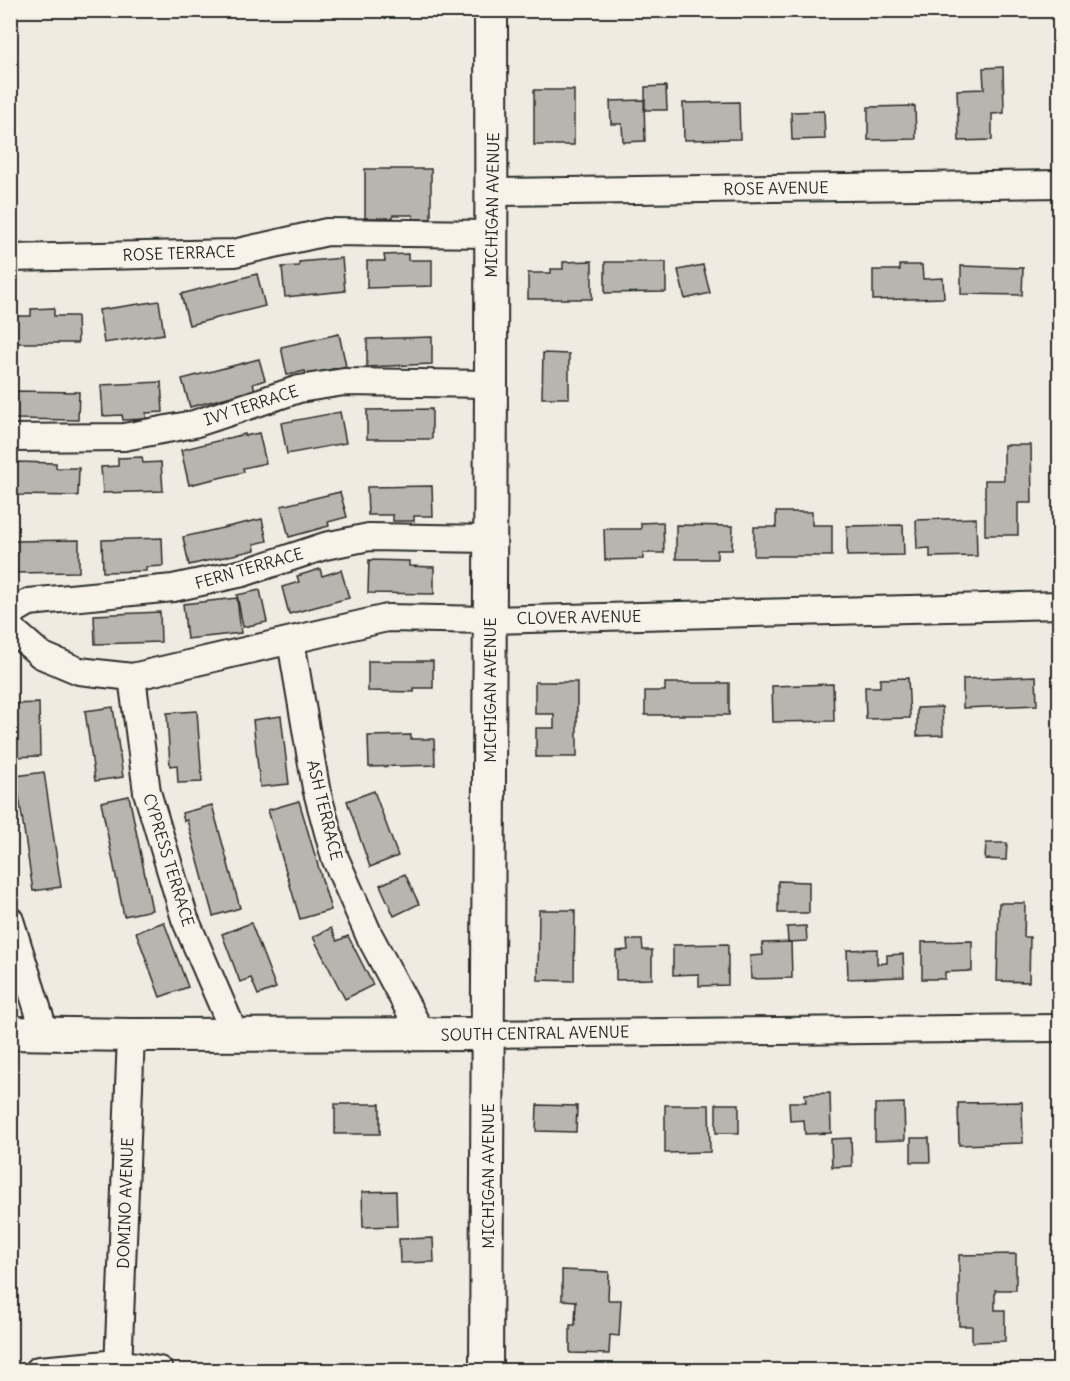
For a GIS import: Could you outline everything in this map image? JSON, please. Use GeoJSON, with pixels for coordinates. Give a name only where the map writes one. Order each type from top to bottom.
{"type":"FeatureCollection","features":[{"type":"Feature","properties":{"kind":"main road","name":"MICHIGAN AVENUE"},"geometry":{"type":"LineString","coordinates":[[486,1371],[492,384],[490,234],[493,192],[491,10]]}},
{"type":"Feature","properties":{"kind":"main road","name":"SOUTH CENTRAL AVENUE"},"geometry":{"type":"LineString","coordinates":[[10,1033],[488,1034]]}},
{"type":"Feature","properties":{"kind":"street","name":"ROSE AVENUE"},"geometry":{"type":"LineString","coordinates":[[493,192],[1059,184]]}},
{"type":"Feature","properties":{"kind":"street","name":"ROSE TERRACE"},"geometry":{"type":"LineString","coordinates":[[10,258],[234,253],[327,232],[490,234]]}},
{"type":"Feature","properties":{"kind":"street","name":"IVY TERRACE"},"geometry":{"type":"LineString","coordinates":[[10,438],[124,437],[194,424],[299,388],[344,382],[492,384]]}},
{"type":"Feature","properties":{"kind":"street","name":"FERN TERRACE"},"geometry":{"type":"LineString","coordinates":[[10,613],[29,602],[172,588],[243,573],[325,546],[369,537],[490,539]]}},
{"type":"Feature","properties":{"kind":"street","name":"CLOVER AVENUE"},"geometry":{"type":"LineString","coordinates":[[10,628],[41,656],[79,671],[132,677],[387,618],[490,620],[1059,605]]}},
{"type":"Feature","properties":{"kind":"street","name":"ASH TERRACE"},"geometry":{"type":"LineString","coordinates":[[291,641],[316,788],[334,858],[369,935],[422,1034]]}},
{"type":"Feature","properties":{"kind":"street","name":"CYPRESS TERRACE"},"geometry":{"type":"LineString","coordinates":[[132,677],[150,802],[185,919],[235,1035]]}},
{"type":"Feature","properties":{"kind":"street"},"geometry":{"type":"LineString","coordinates":[[10,920],[45,1033]]}},
{"type":"Feature","properties":{"kind":"street","name":"SOUTH CENTRAL AVENUE"},"geometry":{"type":"LineString","coordinates":[[488,1034],[1059,1028]]}},
{"type":"Feature","properties":{"kind":"street","name":"DOMINO AVENUE"},"geometry":{"type":"LineString","coordinates":[[119,1367],[131,1035]]}},
{"type":"Feature","properties":{"kind":"street"},"geometry":{"type":"LineString","coordinates":[[39,1371],[119,1367],[159,1371]]}},
{"type":"Feature","properties":{"kind":"building"},"geometry":{"type":"Polygon","coordinates":[[[1003,67],[1004,113],[992,114],[992,140],[959,141],[957,90],[984,89],[983,68],[1003,67]]]}},
{"type":"Feature","properties":{"kind":"building"},"geometry":{"type":"Polygon","coordinates":[[[666,86],[667,110],[645,110],[645,87],[666,86]]]}},
{"type":"Feature","properties":{"kind":"building"},"geometry":{"type":"Polygon","coordinates":[[[534,90],[574,90],[574,145],[534,145],[534,90]]]}},
{"type":"Feature","properties":{"kind":"building"},"geometry":{"type":"Polygon","coordinates":[[[644,100],[645,141],[623,142],[622,124],[611,124],[610,101],[644,100]]]}},
{"type":"Feature","properties":{"kind":"building"},"geometry":{"type":"Polygon","coordinates":[[[739,102],[740,139],[684,140],[683,103],[739,102]]]}},
{"type":"Feature","properties":{"kind":"building"},"geometry":{"type":"Polygon","coordinates":[[[915,106],[916,139],[868,140],[868,107],[915,106]]]}},
{"type":"Feature","properties":{"kind":"building"},"geometry":{"type":"Polygon","coordinates":[[[824,111],[825,139],[792,140],[791,112],[824,111]]]}},
{"type":"Feature","properties":{"kind":"building"},"geometry":{"type":"Polygon","coordinates":[[[365,169],[431,169],[431,219],[413,219],[413,215],[365,218],[365,169]]]}},
{"type":"Feature","properties":{"kind":"building"},"geometry":{"type":"Polygon","coordinates":[[[408,254],[408,260],[432,260],[432,286],[367,288],[367,261],[385,261],[384,255],[408,254]]]}},
{"type":"Feature","properties":{"kind":"building"},"geometry":{"type":"Polygon","coordinates":[[[342,258],[345,291],[285,297],[282,267],[299,266],[299,262],[342,258]]]}},
{"type":"Feature","properties":{"kind":"building"},"geometry":{"type":"Polygon","coordinates":[[[592,261],[592,299],[528,299],[528,273],[551,273],[551,269],[563,269],[563,262],[592,261]]]}},
{"type":"Feature","properties":{"kind":"building"},"geometry":{"type":"Polygon","coordinates":[[[605,262],[666,262],[666,292],[605,293],[605,262]]]}},
{"type":"Feature","properties":{"kind":"building"},"geometry":{"type":"Polygon","coordinates":[[[703,265],[710,293],[685,299],[678,270],[703,265]]]}},
{"type":"Feature","properties":{"kind":"building"},"geometry":{"type":"Polygon","coordinates":[[[900,265],[922,265],[923,279],[943,278],[944,298],[873,300],[873,270],[900,270],[900,265]]]}},
{"type":"Feature","properties":{"kind":"building"},"geometry":{"type":"Polygon","coordinates":[[[961,266],[1023,268],[1022,295],[961,294],[961,266]]]}},
{"type":"Feature","properties":{"kind":"building"},"geometry":{"type":"Polygon","coordinates":[[[257,274],[265,306],[189,325],[181,294],[257,274]]]}},
{"type":"Feature","properties":{"kind":"building"},"geometry":{"type":"Polygon","coordinates":[[[159,301],[164,334],[104,343],[99,310],[159,301]]]}},
{"type":"Feature","properties":{"kind":"building"},"geometry":{"type":"Polygon","coordinates":[[[54,308],[54,316],[77,316],[78,343],[12,343],[12,316],[31,316],[31,309],[54,308]]]}},
{"type":"Feature","properties":{"kind":"building"},"geometry":{"type":"Polygon","coordinates":[[[339,334],[346,366],[306,375],[305,371],[287,375],[281,347],[339,334]]]}},
{"type":"Feature","properties":{"kind":"building"},"geometry":{"type":"Polygon","coordinates":[[[432,337],[432,364],[367,367],[367,339],[432,337]]]}},
{"type":"Feature","properties":{"kind":"building"},"geometry":{"type":"Polygon","coordinates":[[[543,353],[569,354],[569,398],[542,398],[543,353]]]}},
{"type":"Feature","properties":{"kind":"building"},"geometry":{"type":"Polygon","coordinates":[[[259,359],[265,380],[253,384],[255,390],[190,407],[182,379],[259,359]]]}},
{"type":"Feature","properties":{"kind":"building"},"geometry":{"type":"Polygon","coordinates":[[[161,382],[163,412],[146,413],[146,419],[123,420],[122,415],[103,416],[101,385],[161,382]]]}},
{"type":"Feature","properties":{"kind":"building"},"geometry":{"type":"Polygon","coordinates":[[[13,391],[79,392],[78,420],[13,419],[13,391]]]}},
{"type":"Feature","properties":{"kind":"building"},"geometry":{"type":"Polygon","coordinates":[[[432,409],[432,439],[367,439],[367,410],[432,409]]]}},
{"type":"Feature","properties":{"kind":"building"},"geometry":{"type":"Polygon","coordinates":[[[340,412],[346,443],[287,454],[281,423],[340,412]]]}},
{"type":"Feature","properties":{"kind":"building"},"geometry":{"type":"Polygon","coordinates":[[[259,433],[266,463],[243,468],[244,472],[189,485],[181,450],[245,434],[245,436],[259,433]]]}},
{"type":"Feature","properties":{"kind":"building"},"geometry":{"type":"Polygon","coordinates":[[[1004,445],[1031,445],[1032,503],[1018,503],[1018,535],[985,535],[985,480],[1004,480],[1004,445]]]}},
{"type":"Feature","properties":{"kind":"building"},"geometry":{"type":"Polygon","coordinates":[[[142,457],[143,463],[161,462],[163,491],[103,493],[101,467],[118,466],[118,458],[142,457]]]}},
{"type":"Feature","properties":{"kind":"building"},"geometry":{"type":"Polygon","coordinates":[[[15,462],[56,463],[56,468],[79,468],[78,496],[15,495],[15,462]]]}},
{"type":"Feature","properties":{"kind":"building"},"geometry":{"type":"Polygon","coordinates":[[[432,486],[433,516],[414,516],[414,521],[393,521],[393,515],[368,515],[367,487],[432,486]]]}},
{"type":"Feature","properties":{"kind":"building"},"geometry":{"type":"Polygon","coordinates":[[[340,492],[347,517],[328,522],[329,526],[289,537],[281,506],[340,492]]]}},
{"type":"Feature","properties":{"kind":"building"},"geometry":{"type":"Polygon","coordinates":[[[776,512],[812,512],[812,525],[832,525],[832,556],[754,556],[754,527],[776,527],[776,512]]]}},
{"type":"Feature","properties":{"kind":"building"},"geometry":{"type":"Polygon","coordinates":[[[976,518],[977,556],[930,557],[930,548],[917,549],[916,520],[976,518]]]}},
{"type":"Feature","properties":{"kind":"building"},"geometry":{"type":"Polygon","coordinates":[[[262,519],[267,541],[254,544],[255,550],[189,565],[183,537],[262,519]]]}},
{"type":"Feature","properties":{"kind":"building"},"geometry":{"type":"Polygon","coordinates":[[[663,522],[664,553],[643,553],[643,559],[605,560],[604,529],[641,529],[641,523],[663,522]]]}},
{"type":"Feature","properties":{"kind":"building"},"geometry":{"type":"Polygon","coordinates":[[[676,525],[733,526],[732,550],[717,550],[717,559],[676,559],[676,525]]]}},
{"type":"Feature","properties":{"kind":"building"},"geometry":{"type":"Polygon","coordinates":[[[903,525],[904,555],[847,556],[847,526],[903,525]]]}},
{"type":"Feature","properties":{"kind":"building"},"geometry":{"type":"Polygon","coordinates":[[[162,538],[163,566],[146,567],[146,571],[103,572],[102,540],[162,538]]]}},
{"type":"Feature","properties":{"kind":"building"},"geometry":{"type":"Polygon","coordinates":[[[79,540],[79,572],[14,573],[13,541],[79,540]]]}},
{"type":"Feature","properties":{"kind":"building"},"geometry":{"type":"Polygon","coordinates":[[[369,560],[409,561],[409,566],[434,567],[434,594],[368,593],[369,560]]]}},
{"type":"Feature","properties":{"kind":"building"},"geometry":{"type":"Polygon","coordinates":[[[320,569],[322,576],[341,570],[349,598],[289,614],[282,587],[299,582],[297,576],[320,569]]]}},
{"type":"Feature","properties":{"kind":"building"},"geometry":{"type":"Polygon","coordinates":[[[260,590],[267,622],[243,627],[237,595],[260,590]]]}},
{"type":"Feature","properties":{"kind":"building"},"geometry":{"type":"Polygon","coordinates":[[[237,598],[241,633],[187,639],[183,604],[237,598]]]}},
{"type":"Feature","properties":{"kind":"building"},"geometry":{"type":"Polygon","coordinates":[[[160,612],[161,642],[95,644],[94,615],[160,612]]]}},
{"type":"Feature","properties":{"kind":"building"},"geometry":{"type":"Polygon","coordinates":[[[368,661],[433,661],[433,688],[414,688],[414,692],[368,691],[368,661]]]}},
{"type":"Feature","properties":{"kind":"building"},"geometry":{"type":"Polygon","coordinates":[[[1036,676],[1037,705],[963,708],[963,679],[1036,676]]]}},
{"type":"Feature","properties":{"kind":"building"},"geometry":{"type":"Polygon","coordinates":[[[908,678],[910,718],[866,719],[865,687],[880,687],[880,679],[908,678]]]}},
{"type":"Feature","properties":{"kind":"building"},"geometry":{"type":"Polygon","coordinates":[[[535,682],[577,682],[577,757],[536,757],[536,728],[554,728],[554,714],[535,714],[535,682]]]}},
{"type":"Feature","properties":{"kind":"building"},"geometry":{"type":"Polygon","coordinates":[[[665,683],[729,683],[729,715],[645,715],[645,691],[665,691],[665,683]]]}},
{"type":"Feature","properties":{"kind":"building"},"geometry":{"type":"Polygon","coordinates":[[[833,684],[834,721],[773,722],[772,686],[833,684]]]}},
{"type":"Feature","properties":{"kind":"building"},"geometry":{"type":"Polygon","coordinates":[[[39,703],[40,756],[13,757],[13,736],[10,736],[10,704],[39,703]]]}},
{"type":"Feature","properties":{"kind":"building"},"geometry":{"type":"Polygon","coordinates":[[[113,707],[123,777],[95,781],[85,711],[113,707]]]}},
{"type":"Feature","properties":{"kind":"building"},"geometry":{"type":"Polygon","coordinates":[[[942,707],[943,735],[917,736],[917,708],[942,707]]]}},
{"type":"Feature","properties":{"kind":"building"},"geometry":{"type":"Polygon","coordinates":[[[197,711],[202,782],[178,783],[177,765],[170,766],[167,713],[197,711]]]}},
{"type":"Feature","properties":{"kind":"building"},"geometry":{"type":"Polygon","coordinates":[[[281,716],[289,784],[260,787],[253,720],[281,716]]]}},
{"type":"Feature","properties":{"kind":"building"},"geometry":{"type":"Polygon","coordinates":[[[411,735],[411,739],[434,739],[435,765],[369,767],[368,736],[411,735]]]}},
{"type":"Feature","properties":{"kind":"building"},"geometry":{"type":"Polygon","coordinates":[[[44,772],[61,887],[33,891],[16,776],[44,772]]]}},
{"type":"Feature","properties":{"kind":"building"},"geometry":{"type":"Polygon","coordinates":[[[374,791],[398,856],[370,867],[347,801],[374,791]]]}},
{"type":"Feature","properties":{"kind":"building"},"geometry":{"type":"Polygon","coordinates":[[[129,796],[152,910],[124,916],[101,802],[129,796]]]}},
{"type":"Feature","properties":{"kind":"building"},"geometry":{"type":"Polygon","coordinates":[[[299,801],[331,910],[300,919],[268,810],[299,801]]]}},
{"type":"Feature","properties":{"kind":"building"},"geometry":{"type":"Polygon","coordinates":[[[212,805],[240,908],[213,916],[187,820],[184,821],[182,813],[212,805]]]}},
{"type":"Feature","properties":{"kind":"building"},"geometry":{"type":"Polygon","coordinates":[[[986,843],[1007,843],[1006,860],[985,859],[986,843]]]}},
{"type":"Feature","properties":{"kind":"building"},"geometry":{"type":"Polygon","coordinates":[[[405,874],[419,904],[394,916],[380,885],[405,874]]]}},
{"type":"Feature","properties":{"kind":"building"},"geometry":{"type":"Polygon","coordinates":[[[778,881],[809,882],[809,913],[778,913],[778,881]]]}},
{"type":"Feature","properties":{"kind":"building"},"geometry":{"type":"Polygon","coordinates":[[[999,903],[1025,903],[1024,937],[1030,937],[1029,982],[997,981],[999,903]]]}},
{"type":"Feature","properties":{"kind":"building"},"geometry":{"type":"Polygon","coordinates":[[[539,910],[575,910],[574,981],[538,980],[539,910]]]}},
{"type":"Feature","properties":{"kind":"building"},"geometry":{"type":"Polygon","coordinates":[[[164,922],[188,987],[160,997],[136,932],[164,922]]]}},
{"type":"Feature","properties":{"kind":"building"},"geometry":{"type":"Polygon","coordinates":[[[251,923],[276,988],[258,995],[251,978],[240,982],[222,934],[251,923]]]}},
{"type":"Feature","properties":{"kind":"building"},"geometry":{"type":"Polygon","coordinates":[[[806,926],[807,941],[788,942],[787,927],[806,926]]]}},
{"type":"Feature","properties":{"kind":"building"},"geometry":{"type":"Polygon","coordinates":[[[331,928],[337,941],[348,936],[373,985],[345,999],[313,937],[331,928]]]}},
{"type":"Feature","properties":{"kind":"building"},"geometry":{"type":"Polygon","coordinates":[[[627,940],[642,940],[643,950],[652,950],[652,979],[616,980],[616,951],[628,950],[627,940]]]}},
{"type":"Feature","properties":{"kind":"building"},"geometry":{"type":"Polygon","coordinates":[[[972,941],[972,971],[945,972],[945,979],[922,979],[922,942],[972,941]]]}},
{"type":"Feature","properties":{"kind":"building"},"geometry":{"type":"Polygon","coordinates":[[[791,942],[792,978],[751,979],[750,956],[763,955],[762,943],[791,942]]]}},
{"type":"Feature","properties":{"kind":"building"},"geometry":{"type":"Polygon","coordinates":[[[728,944],[728,985],[699,986],[699,974],[673,975],[673,945],[728,944]]]}},
{"type":"Feature","properties":{"kind":"building"},"geometry":{"type":"Polygon","coordinates":[[[877,949],[877,964],[887,963],[887,955],[903,954],[904,977],[848,979],[847,950],[877,949]]]}},
{"type":"Feature","properties":{"kind":"building"},"geometry":{"type":"Polygon","coordinates":[[[830,1093],[831,1133],[805,1134],[804,1120],[790,1121],[789,1102],[806,1102],[805,1094],[830,1093]]]}},
{"type":"Feature","properties":{"kind":"building"},"geometry":{"type":"Polygon","coordinates":[[[1022,1102],[1023,1143],[959,1145],[958,1103],[1022,1102]]]}},
{"type":"Feature","properties":{"kind":"building"},"geometry":{"type":"Polygon","coordinates":[[[904,1103],[905,1140],[875,1141],[875,1104],[904,1103]]]}},
{"type":"Feature","properties":{"kind":"building"},"geometry":{"type":"Polygon","coordinates":[[[335,1104],[380,1104],[380,1134],[335,1134],[335,1104]]]}},
{"type":"Feature","properties":{"kind":"building"},"geometry":{"type":"Polygon","coordinates":[[[716,1104],[739,1104],[739,1133],[716,1133],[716,1104]]]}},
{"type":"Feature","properties":{"kind":"building"},"geometry":{"type":"Polygon","coordinates":[[[537,1105],[577,1106],[576,1132],[536,1131],[537,1105]]]}},
{"type":"Feature","properties":{"kind":"building"},"geometry":{"type":"Polygon","coordinates":[[[665,1105],[709,1105],[710,1152],[665,1153],[665,1105]]]}},
{"type":"Feature","properties":{"kind":"building"},"geometry":{"type":"Polygon","coordinates":[[[851,1138],[852,1166],[832,1167],[831,1139],[851,1138]]]}},
{"type":"Feature","properties":{"kind":"building"},"geometry":{"type":"Polygon","coordinates":[[[911,1138],[929,1138],[930,1162],[911,1162],[911,1138]]]}},
{"type":"Feature","properties":{"kind":"building"},"geometry":{"type":"Polygon","coordinates":[[[396,1191],[397,1226],[363,1227],[362,1192],[396,1191]]]}},
{"type":"Feature","properties":{"kind":"building"},"geometry":{"type":"Polygon","coordinates":[[[433,1238],[434,1262],[400,1263],[399,1239],[433,1238]]]}},
{"type":"Feature","properties":{"kind":"building"},"geometry":{"type":"Polygon","coordinates":[[[1016,1254],[1016,1290],[995,1290],[995,1310],[1005,1310],[1005,1341],[972,1342],[972,1326],[959,1326],[959,1255],[1016,1254]]]}},
{"type":"Feature","properties":{"kind":"building"},"geometry":{"type":"Polygon","coordinates":[[[562,1270],[609,1272],[608,1300],[621,1300],[619,1336],[610,1335],[609,1354],[570,1353],[570,1325],[575,1325],[576,1301],[562,1300],[562,1270]]]}}]}
